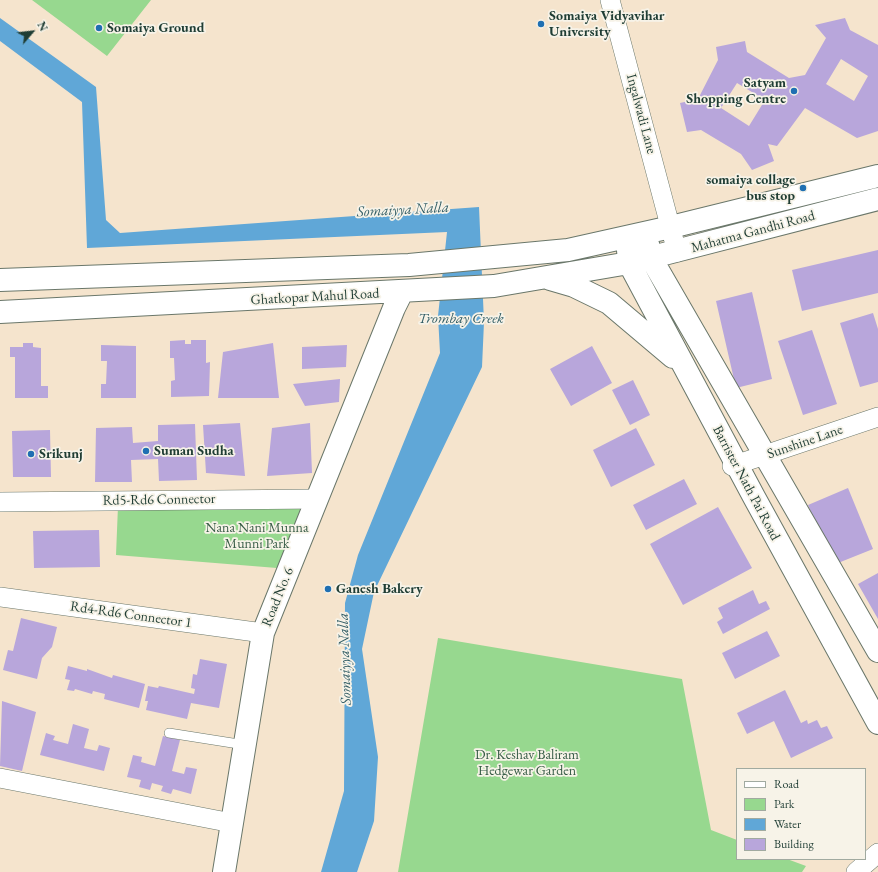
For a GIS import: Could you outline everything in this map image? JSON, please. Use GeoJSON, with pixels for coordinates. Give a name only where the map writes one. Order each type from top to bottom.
{"type":"FeatureCollection","features":[{"type":"Feature","properties":{"kind":"street","name":"Ingalwadi Lane"},"geometry":{"type":"LineString","coordinates":[[610,0],[677,252]]}},
{"type":"Feature","properties":{"kind":"street","name":"Mahatma Gandhi Road"},"geometry":{"type":"LineString","coordinates":[[636,235],[878,176]]}},
{"type":"Feature","properties":{"kind":"street","name":"Mahatma Gandhi Road"},"geometry":{"type":"LineString","coordinates":[[629,263],[677,252],[878,199]]}},
{"type":"Feature","properties":{"kind":"street","name":"Ghatkopar Mahul Road"},"geometry":{"type":"LineString","coordinates":[[0,280],[432,263],[568,250],[636,235]]}},
{"type":"Feature","properties":{"kind":"street"},"geometry":{"type":"LineString","coordinates":[[636,235],[652,258],[878,651]]}},
{"type":"Feature","properties":{"kind":"street","name":"Barrister Nath Pai Road"},"geometry":{"type":"LineString","coordinates":[[636,235],[629,263],[734,466],[878,724]]}},
{"type":"Feature","properties":{"kind":"street","name":"Ghatkopar Mahul Road"},"geometry":{"type":"LineString","coordinates":[[0,312],[494,286],[629,263]]}},
{"type":"Feature","properties":{"kind":"street"},"geometry":{"type":"LineString","coordinates":[[544,278],[574,286],[609,303],[654,339],[684,367]]}},
{"type":"Feature","properties":{"kind":"street","name":"Road No. 6"},"geometry":{"type":"LineString","coordinates":[[224,872],[263,633],[394,308],[402,292]]}},
{"type":"Feature","properties":{"kind":"street","name":"Sunshine Lane"},"geometry":{"type":"LineString","coordinates":[[734,466],[878,417]]}},
{"type":"Feature","properties":{"kind":"street","name":"Rd5-Rd6 Connector"},"geometry":{"type":"LineString","coordinates":[[0,502],[318,498]]}},
{"type":"Feature","properties":{"kind":"street","name":"Rd4-Rd6 Connector 1"},"geometry":{"type":"LineString","coordinates":[[0,597],[263,633]]}},
{"type":"Feature","properties":{"kind":"street"},"geometry":{"type":"LineString","coordinates":[[0,778],[232,823]]}},
{"type":"Feature","properties":{"kind":"street"},"geometry":{"type":"LineString","coordinates":[[856,872],[878,853]]}},
{"type":"Feature","properties":{"kind":"lane"},"geometry":{"type":"LineString","coordinates":[[169,733],[245,745]]}},
{"type":"Feature","properties":{"kind":"green space","name":"Somaiya Ground"},"geometry":{"type":"Polygon","coordinates":[[[32,0],[151,0],[107,56],[32,0]]]}},
{"type":"Feature","properties":{"kind":"green space","name":"Nana Nani Munna Munni Park"},"geometry":{"type":"Polygon","coordinates":[[[118,506],[303,506],[277,568],[116,555],[118,506]]]}},
{"type":"Feature","properties":{"kind":"green space","name":"Dr. Keshav Baliram Hedgewar Garden"},"geometry":{"type":"Polygon","coordinates":[[[438,638],[682,679],[711,830],[736,840],[736,860],[790,860],[806,866],[802,872],[398,872],[438,638]]]}},
{"type":"Feature","properties":{"kind":"water","name":"Trombay Creek"},"geometry":{"type":"Polygon","coordinates":[[[0,18],[96,87],[106,220],[120,233],[479,207],[484,322],[482,367],[374,592],[362,649],[378,757],[374,821],[357,872],[321,872],[344,791],[345,603],[358,555],[440,353],[438,316],[447,232],[87,248],[82,102],[0,41],[0,18]]]}},
{"type":"Feature","properties":{"kind":"building","name":"Satyam Shopping Centre"},"geometry":{"type":"Polygon","coordinates":[[[845,18],[850,30],[878,45],[878,131],[857,138],[805,108],[777,146],[768,144],[774,161],[752,170],[741,154],[701,130],[687,132],[680,103],[698,99],[718,60],[716,47],[745,41],[747,52],[789,78],[805,75],[826,38],[815,25],[845,18]],[[841,59],[826,84],[854,101],[868,76],[841,59]],[[737,83],[721,108],[749,126],[765,100],[737,83]]]}},
{"type":"Feature","properties":{"kind":"building"},"geometry":{"type":"Polygon","coordinates":[[[878,250],[878,293],[802,311],[792,270],[878,250]]]}},
{"type":"Feature","properties":{"kind":"building"},"geometry":{"type":"Polygon","coordinates":[[[752,292],[772,379],[736,388],[716,301],[752,292]]]}},
{"type":"Feature","properties":{"kind":"building"},"geometry":{"type":"Polygon","coordinates":[[[873,313],[878,329],[878,382],[860,387],[840,323],[873,313]]]}},
{"type":"Feature","properties":{"kind":"building"},"geometry":{"type":"Polygon","coordinates":[[[812,330],[837,404],[803,415],[778,341],[812,330]]]}},
{"type":"Feature","properties":{"kind":"building"},"geometry":{"type":"Polygon","coordinates":[[[185,340],[185,344],[191,344],[191,340],[206,340],[206,363],[210,362],[209,396],[171,397],[171,381],[175,380],[174,358],[170,358],[170,341],[185,340]]]}},
{"type":"Feature","properties":{"kind":"building"},"geometry":{"type":"Polygon","coordinates":[[[23,343],[33,343],[33,347],[41,348],[41,386],[48,386],[48,398],[15,398],[15,357],[10,357],[10,347],[23,347],[23,343]]]}},
{"type":"Feature","properties":{"kind":"building"},"geometry":{"type":"Polygon","coordinates":[[[273,343],[279,398],[218,398],[223,352],[273,343]]]}},
{"type":"Feature","properties":{"kind":"building"},"geometry":{"type":"Polygon","coordinates":[[[101,345],[136,346],[136,398],[101,398],[101,384],[106,384],[107,361],[101,361],[101,345]]]}},
{"type":"Feature","properties":{"kind":"building"},"geometry":{"type":"Polygon","coordinates":[[[347,345],[346,367],[302,369],[302,347],[347,345]]]}},
{"type":"Feature","properties":{"kind":"building"},"geometry":{"type":"Polygon","coordinates":[[[592,346],[612,383],[571,406],[550,369],[592,346]]]}},
{"type":"Feature","properties":{"kind":"building"},"geometry":{"type":"Polygon","coordinates":[[[340,379],[339,402],[305,406],[293,384],[340,379]]]}},
{"type":"Feature","properties":{"kind":"building"},"geometry":{"type":"Polygon","coordinates":[[[633,380],[650,415],[630,425],[612,390],[633,380]]]}},
{"type":"Feature","properties":{"kind":"building"},"geometry":{"type":"Polygon","coordinates":[[[240,423],[245,476],[206,473],[203,425],[240,423]]]}},
{"type":"Feature","properties":{"kind":"building"},"geometry":{"type":"Polygon","coordinates":[[[310,423],[312,473],[267,476],[272,428],[310,423]]]}},
{"type":"Feature","properties":{"kind":"building","name":"Suman Sudha"},"geometry":{"type":"Polygon","coordinates":[[[195,424],[197,480],[159,481],[158,459],[131,460],[132,482],[95,482],[96,428],[132,427],[133,443],[158,441],[158,425],[195,424]]]}},
{"type":"Feature","properties":{"kind":"building"},"geometry":{"type":"Polygon","coordinates":[[[636,428],[655,465],[611,487],[593,450],[636,428]]]}},
{"type":"Feature","properties":{"kind":"building","name":"Srikunj"},"geometry":{"type":"Polygon","coordinates":[[[50,430],[51,477],[13,477],[12,431],[50,430]]]}},
{"type":"Feature","properties":{"kind":"building"},"geometry":{"type":"Polygon","coordinates":[[[684,479],[697,504],[646,530],[633,505],[684,479]]]}},
{"type":"Feature","properties":{"kind":"building"},"geometry":{"type":"Polygon","coordinates":[[[848,488],[873,549],[833,565],[808,505],[848,488]]]}},
{"type":"Feature","properties":{"kind":"building"},"geometry":{"type":"Polygon","coordinates":[[[718,507],[752,568],[683,605],[650,544],[718,507]]]}},
{"type":"Feature","properties":{"kind":"building"},"geometry":{"type":"Polygon","coordinates":[[[99,530],[100,567],[34,568],[33,531],[99,530]]]}},
{"type":"Feature","properties":{"kind":"building"},"geometry":{"type":"Polygon","coordinates":[[[878,573],[878,619],[858,584],[878,573]]]}},
{"type":"Feature","properties":{"kind":"building"},"geometry":{"type":"Polygon","coordinates":[[[753,590],[759,604],[766,601],[770,609],[723,634],[717,622],[723,618],[718,608],[753,590]]]}},
{"type":"Feature","properties":{"kind":"building"},"geometry":{"type":"Polygon","coordinates":[[[21,618],[57,627],[52,647],[42,658],[37,679],[3,670],[8,650],[13,651],[21,618]]]}},
{"type":"Feature","properties":{"kind":"building"},"geometry":{"type":"Polygon","coordinates":[[[767,631],[780,656],[735,679],[722,653],[767,631]]]}},
{"type":"Feature","properties":{"kind":"building"},"geometry":{"type":"Polygon","coordinates":[[[200,659],[227,664],[219,708],[191,703],[187,719],[146,710],[148,701],[145,701],[148,686],[158,688],[159,686],[194,694],[195,689],[191,688],[193,674],[197,675],[200,659]]]}},
{"type":"Feature","properties":{"kind":"building"},"geometry":{"type":"Polygon","coordinates":[[[68,666],[87,671],[87,669],[112,678],[113,675],[145,684],[139,708],[104,699],[105,694],[93,691],[92,694],[75,689],[74,691],[67,690],[70,680],[65,679],[68,666]]]}},
{"type":"Feature","properties":{"kind":"building"},"geometry":{"type":"Polygon","coordinates":[[[785,690],[801,723],[807,720],[808,724],[817,720],[821,728],[827,726],[833,738],[791,758],[774,721],[747,734],[737,713],[785,690]]]}},
{"type":"Feature","properties":{"kind":"building"},"geometry":{"type":"Polygon","coordinates":[[[2,701],[36,712],[22,771],[0,766],[2,701]]]}},
{"type":"Feature","properties":{"kind":"building"},"geometry":{"type":"Polygon","coordinates":[[[73,724],[89,729],[84,748],[97,751],[99,745],[110,748],[104,771],[40,755],[46,733],[55,736],[53,740],[68,744],[73,724]]]}},
{"type":"Feature","properties":{"kind":"building"},"geometry":{"type":"Polygon","coordinates":[[[163,736],[180,740],[172,771],[184,774],[186,767],[197,769],[191,794],[173,789],[171,794],[161,791],[163,786],[152,783],[150,790],[139,787],[141,780],[127,777],[133,755],[142,757],[141,762],[155,766],[163,736]]]}},
{"type":"Feature","properties":{"kind":"place","name":"Somaiya Vidyavihar University"},"geometry":{"type":"Point","coordinates":[541,24]}},
{"type":"Feature","properties":{"kind":"place","name":"Somaiya Ground"},"geometry":{"type":"Point","coordinates":[99,28]}},
{"type":"Feature","properties":{"kind":"place","name":"Satyam Shopping Centre"},"geometry":{"type":"Point","coordinates":[794,91]}},
{"type":"Feature","properties":{"kind":"place","name":"somaiya collage bus stop"},"geometry":{"type":"Point","coordinates":[803,188]}},
{"type":"Feature","properties":{"kind":"place","name":"Suman Sudha"},"geometry":{"type":"Point","coordinates":[146,451]}},
{"type":"Feature","properties":{"kind":"place","name":"Srikunj"},"geometry":{"type":"Point","coordinates":[31,454]}},
{"type":"Feature","properties":{"kind":"place","name":"Ganesh Bakery"},"geometry":{"type":"Point","coordinates":[328,589]}},
{"type":"Feature","properties":{"kind":"water label","name":"Somaiyya Nalla"},"geometry":{"type":"Point","coordinates":[403,210]}},
{"type":"Feature","properties":{"kind":"water label","name":"Somaiyya Nalla"},"geometry":{"type":"Point","coordinates":[345,659]}}]}
